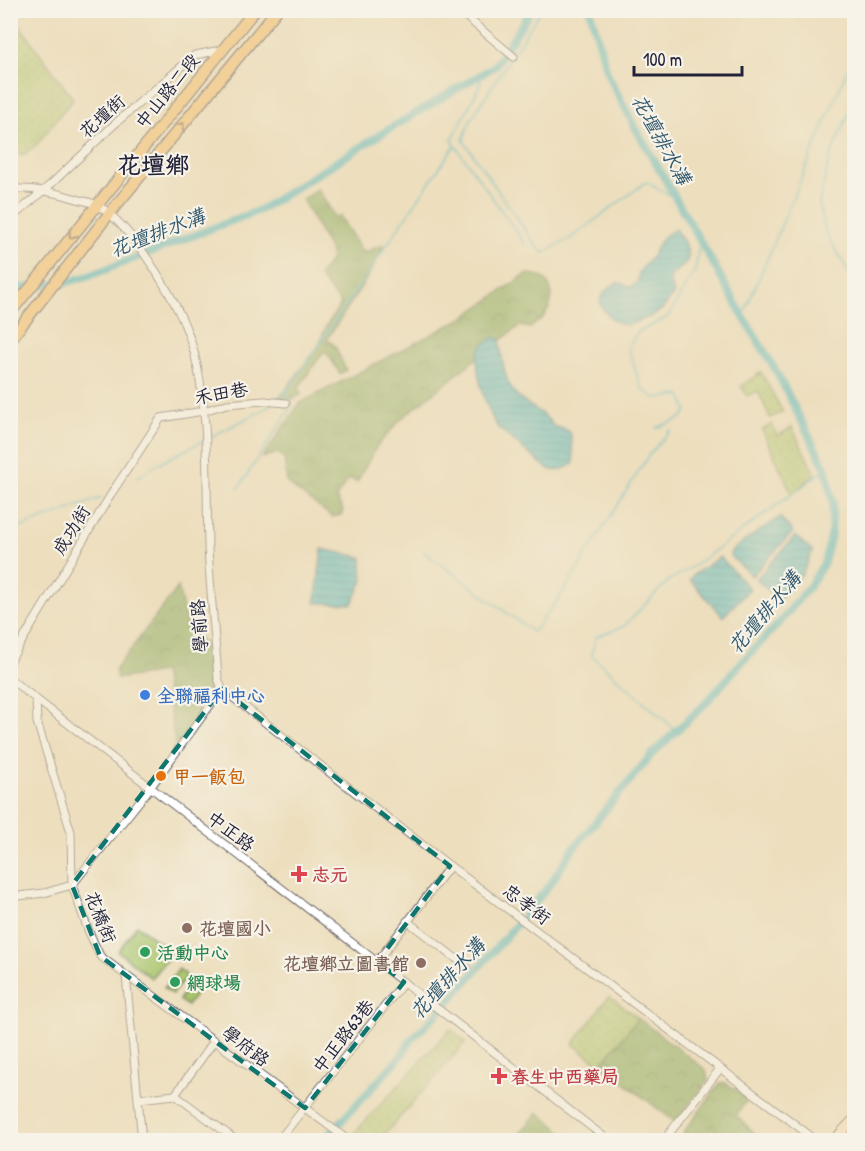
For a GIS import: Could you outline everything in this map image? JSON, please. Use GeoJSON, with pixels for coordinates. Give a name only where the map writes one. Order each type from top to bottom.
{"type":"FeatureCollection","features":[{"type":"Feature","properties":{"kind":"main road","name":"中山路二段"},"geometry":{"type":"LineString","coordinates":[[10,314],[255,10]]}},
{"type":"Feature","properties":{"kind":"main road","name":"中山路二段"},"geometry":{"type":"LineString","coordinates":[[10,340],[109,214],[277,10]]}},
{"type":"Feature","properties":{"kind":"main road"},"geometry":{"type":"LineString","coordinates":[[834,1140],[855,1119]]}},
{"type":"Feature","properties":{"kind":"street"},"geometry":{"type":"LineString","coordinates":[[458,10],[513,57]]}},
{"type":"Feature","properties":{"kind":"street","name":"花壇街"},"geometry":{"type":"LineString","coordinates":[[10,219],[45,190],[118,121],[195,56],[222,50]]}},
{"type":"Feature","properties":{"kind":"street"},"geometry":{"type":"LineString","coordinates":[[10,189],[45,190],[97,204],[109,214]]}},
{"type":"Feature","properties":{"kind":"street","name":"學前路"},"geometry":{"type":"LineString","coordinates":[[109,214],[128,233],[148,261],[177,308],[195,353],[204,411],[208,547],[218,678],[222,689]]}},
{"type":"Feature","properties":{"kind":"street","name":"禾田巷"},"geometry":{"type":"LineString","coordinates":[[161,418],[204,411],[227,404],[264,401],[286,404]]}},
{"type":"Feature","properties":{"kind":"street","name":"成功街"},"geometry":{"type":"LineString","coordinates":[[10,661],[108,499],[161,418]]}},
{"type":"Feature","properties":{"kind":"street","name":"中正路"},"geometry":{"type":"LineString","coordinates":[[10,679],[608,1140]]}},
{"type":"Feature","properties":{"kind":"street"},"geometry":{"type":"LineString","coordinates":[[10,897],[44,893],[72,885],[150,788],[222,689]]}},
{"type":"Feature","properties":{"kind":"street","name":"忠孝街"},"geometry":{"type":"LineString","coordinates":[[222,689],[450,866],[719,1070],[816,1140]]}},
{"type":"Feature","properties":{"kind":"street","name":"花橋街"},"geometry":{"type":"LineString","coordinates":[[36,699],[37,722],[72,839],[72,885],[100,956],[126,976]]}},
{"type":"Feature","properties":{"kind":"street"},"geometry":{"type":"LineString","coordinates":[[377,962],[450,866]]}},
{"type":"Feature","properties":{"kind":"street"},"geometry":{"type":"LineString","coordinates":[[407,921],[467,967]]}},
{"type":"Feature","properties":{"kind":"street"},"geometry":{"type":"LineString","coordinates":[[126,976],[142,1140]]}},
{"type":"Feature","properties":{"kind":"street","name":"學府路"},"geometry":{"type":"LineString","coordinates":[[126,976],[348,1140]]}},
{"type":"Feature","properties":{"kind":"street","name":"中正路63巷"},"geometry":{"type":"LineString","coordinates":[[279,1140],[404,982]]}},
{"type":"Feature","properties":{"kind":"street"},"geometry":{"type":"LineString","coordinates":[[175,1095],[214,1041]]}},
{"type":"Feature","properties":{"kind":"street"},"geometry":{"type":"LineString","coordinates":[[664,1140],[719,1070]]}},
{"type":"Feature","properties":{"kind":"street"},"geometry":{"type":"LineString","coordinates":[[138,1099],[175,1095],[236,1140]]}},
{"type":"Feature","properties":{"kind":"highlighted area"},"geometry":{"type":"Polygon","coordinates":[[[222,689],[450,866],[377,962],[404,982],[305,1108],[100,956],[72,885],[222,689]]]}},
{"type":"Feature","properties":{"kind":"green space"},"geometry":{"type":"Polygon","coordinates":[[[10,12],[73,99],[34,148],[21,156],[11,144],[10,12]]]}},
{"type":"Feature","properties":{"kind":"green space"},"geometry":{"type":"Polygon","coordinates":[[[318,189],[336,219],[340,216],[363,253],[383,245],[365,281],[327,339],[335,346],[346,370],[340,374],[327,353],[323,352],[298,389],[302,394],[293,399],[278,400],[319,345],[326,326],[341,304],[319,277],[330,260],[331,253],[302,199],[318,189]]]}},
{"type":"Feature","properties":{"kind":"green space"},"geometry":{"type":"Polygon","coordinates":[[[526,274],[541,277],[550,287],[551,300],[544,317],[530,328],[520,326],[501,340],[495,337],[482,346],[477,358],[401,419],[377,446],[357,482],[349,479],[336,497],[343,510],[341,515],[332,517],[287,483],[284,458],[278,453],[262,458],[300,403],[461,319],[526,274]]]}},
{"type":"Feature","properties":{"kind":"green space"},"geometry":{"type":"Polygon","coordinates":[[[761,372],[783,412],[770,418],[758,391],[747,396],[741,386],[761,372]]]}},
{"type":"Feature","properties":{"kind":"green space"},"geometry":{"type":"Polygon","coordinates":[[[772,424],[777,436],[792,427],[815,474],[792,494],[762,430],[772,424]]]}},
{"type":"Feature","properties":{"kind":"green space"},"geometry":{"type":"Polygon","coordinates":[[[178,587],[186,623],[206,645],[210,696],[198,704],[200,716],[176,748],[163,672],[117,679],[115,670],[178,587]]]}},
{"type":"Feature","properties":{"kind":"green space","name":"活動中心"},"geometry":{"type":"Polygon","coordinates":[[[137,925],[172,953],[151,978],[118,951],[137,925]]]}},
{"type":"Feature","properties":{"kind":"green space","name":"網球場"},"geometry":{"type":"Polygon","coordinates":[[[179,969],[187,976],[172,994],[164,988],[179,969]]]}},
{"type":"Feature","properties":{"kind":"green space","name":"網球場"},"geometry":{"type":"Polygon","coordinates":[[[192,980],[201,987],[187,1006],[179,1000],[192,980]]]}},
{"type":"Feature","properties":{"kind":"green space"},"geometry":{"type":"Polygon","coordinates":[[[609,996],[638,1018],[601,1065],[573,1044],[609,996]]]}},
{"type":"Feature","properties":{"kind":"green space"},"geometry":{"type":"Polygon","coordinates":[[[638,1018],[706,1070],[708,1081],[675,1122],[601,1065],[638,1018]]]}},
{"type":"Feature","properties":{"kind":"green space"},"geometry":{"type":"Polygon","coordinates":[[[450,1029],[466,1042],[380,1140],[349,1139],[450,1029]]]}},
{"type":"Feature","properties":{"kind":"green space"},"geometry":{"type":"Polygon","coordinates":[[[720,1083],[726,1083],[748,1099],[736,1115],[761,1140],[692,1140],[683,1133],[720,1083]]]}},
{"type":"Feature","properties":{"kind":"green space"},"geometry":{"type":"Polygon","coordinates":[[[538,1112],[562,1132],[553,1140],[514,1140],[538,1112]]]}},
{"type":"Feature","properties":{"kind":"water"},"geometry":{"type":"Polygon","coordinates":[[[675,229],[687,248],[688,258],[680,269],[672,274],[670,281],[674,293],[664,308],[651,316],[628,325],[617,322],[601,306],[601,297],[607,289],[618,282],[630,287],[638,282],[639,272],[653,255],[662,238],[675,229]]]}},
{"type":"Feature","properties":{"kind":"water"},"geometry":{"type":"Polygon","coordinates":[[[495,337],[501,340],[504,370],[511,388],[524,402],[545,416],[554,427],[564,428],[571,434],[574,463],[567,468],[556,471],[545,467],[498,428],[494,422],[484,396],[477,364],[480,348],[495,337]]]}},
{"type":"Feature","properties":{"kind":"water"},"geometry":{"type":"Polygon","coordinates":[[[780,517],[793,532],[752,576],[731,557],[730,553],[780,517]]]}},
{"type":"Feature","properties":{"kind":"water"},"geometry":{"type":"Polygon","coordinates":[[[795,536],[813,551],[802,574],[779,600],[756,579],[795,536]]]}},
{"type":"Feature","properties":{"kind":"water"},"geometry":{"type":"Polygon","coordinates":[[[322,549],[362,557],[363,581],[352,604],[315,603],[322,549]]]}},
{"type":"Feature","properties":{"kind":"water"},"geometry":{"type":"Polygon","coordinates":[[[720,557],[750,589],[723,617],[690,580],[694,574],[720,557]]]}},
{"type":"Feature","properties":{"kind":"waterway","name":"花壇排水溝"},"geometry":{"type":"LineString","coordinates":[[10,289],[65,283],[94,274],[260,210],[495,66],[531,10]]}},
{"type":"Feature","properties":{"kind":"waterway"},"geometry":{"type":"LineString","coordinates":[[541,10],[471,119],[463,140],[537,247],[544,253],[571,238],[646,182],[675,198]]}},
{"type":"Feature","properties":{"kind":"waterway","name":"花壇排水溝"},"geometry":{"type":"LineString","coordinates":[[324,1140],[525,915],[551,883],[573,849],[652,754],[706,703],[782,620],[811,584],[824,563],[831,535],[833,503],[826,469],[775,369],[635,127],[608,75],[590,10]]}},
{"type":"Feature","properties":{"kind":"waterway"},"geometry":{"type":"LineString","coordinates":[[743,316],[854,54]]}},
{"type":"Feature","properties":{"kind":"waterway"},"geometry":{"type":"LineString","coordinates":[[276,399],[291,386],[455,145],[452,140],[478,89],[483,73]]}},
{"type":"Feature","properties":{"kind":"waterway"},"geometry":{"type":"LineString","coordinates":[[854,102],[830,157],[819,203],[826,233],[854,281]]}},
{"type":"Feature","properties":{"kind":"waterway"},"geometry":{"type":"LineString","coordinates":[[455,145],[525,244]]}},
{"type":"Feature","properties":{"kind":"waterway"},"geometry":{"type":"LineString","coordinates":[[656,428],[680,419],[687,411],[681,395],[655,398],[642,389],[628,347],[638,332],[668,317],[695,270],[700,242]]}},
{"type":"Feature","properties":{"kind":"waterway"},"geometry":{"type":"LineString","coordinates":[[238,489],[292,406],[286,390]]}},
{"type":"Feature","properties":{"kind":"waterway"},"geometry":{"type":"LineString","coordinates":[[136,478],[158,464],[265,409],[272,403]]}},
{"type":"Feature","properties":{"kind":"waterway"},"geometry":{"type":"LineString","coordinates":[[424,552],[533,632],[556,603],[649,455],[671,430]]}},
{"type":"Feature","properties":{"kind":"waterway"},"geometry":{"type":"LineString","coordinates":[[678,732],[591,655],[596,637],[624,626],[668,581],[694,566],[826,469]]}},
{"type":"Feature","properties":{"kind":"waterway"},"geometry":{"type":"LineString","coordinates":[[10,531],[101,498]]}},
{"type":"Feature","properties":{"kind":"place","name":"全聯福利中心"},"geometry":{"type":"Point","coordinates":[145,695]}},
{"type":"Feature","properties":{"kind":"place","name":"甲一飯包"},"geometry":{"type":"Point","coordinates":[161,776]}},
{"type":"Feature","properties":{"kind":"place","name":"志元"},"geometry":{"type":"Point","coordinates":[299,874]}},
{"type":"Feature","properties":{"kind":"place","name":"花壇國小"},"geometry":{"type":"Point","coordinates":[187,928]}},
{"type":"Feature","properties":{"kind":"place","name":"活動中心"},"geometry":{"type":"Point","coordinates":[145,952]}},
{"type":"Feature","properties":{"kind":"place","name":"花壇鄉立圖書館"},"geometry":{"type":"Point","coordinates":[421,963]}},
{"type":"Feature","properties":{"kind":"place","name":"網球場"},"geometry":{"type":"Point","coordinates":[175,982]}},
{"type":"Feature","properties":{"kind":"place","name":"春生中西藥局"},"geometry":{"type":"Point","coordinates":[499,1076]}},
{"type":"Feature","properties":{"kind":"district","name":"花壇鄉"},"geometry":{"type":"Point","coordinates":[153,164]}}]}
